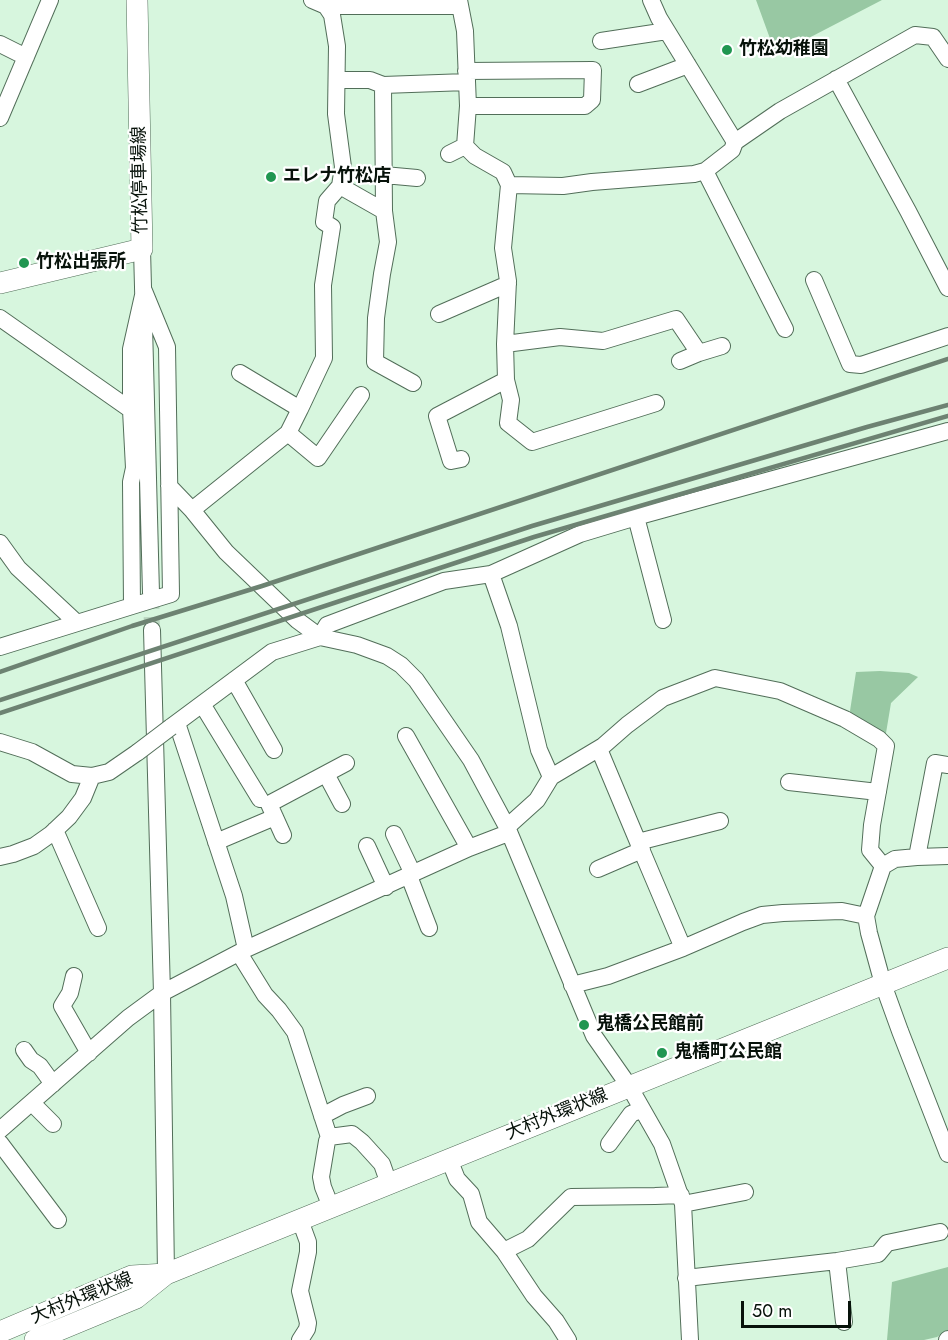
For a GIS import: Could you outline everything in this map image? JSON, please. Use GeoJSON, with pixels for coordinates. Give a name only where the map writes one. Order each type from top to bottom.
{"type":"FeatureCollection","features":[{"type":"Feature","properties":{"kind":"main road","name":"竹松停車場線"},"geometry":{"type":"LineString","coordinates":[[0,283],[142,249],[137,0]]}},
{"type":"Feature","properties":{"kind":"main road","name":"大村外環状線"},"geometry":{"type":"LineString","coordinates":[[35,1340],[136,1298],[166,1274],[948,958]]}},
{"type":"Feature","properties":{"kind":"main road","name":"大村外環状線"},"geometry":{"type":"LineString","coordinates":[[0,1332],[132,1276],[166,1274]]}},
{"type":"Feature","properties":{"kind":"street"},"geometry":{"type":"LineString","coordinates":[[0,118],[50,0]]}},
{"type":"Feature","properties":{"kind":"street"},"geometry":{"type":"LineString","coordinates":[[651,0],[659,18],[735,142]]}},
{"type":"Feature","properties":{"kind":"street"},"geometry":{"type":"LineString","coordinates":[[319,3],[459,3],[465,32],[468,106],[465,146],[475,156],[503,172],[509,185],[503,248],[508,284],[505,344],[506,380],[511,400],[508,423],[532,442],[656,403]]}},
{"type":"Feature","properties":{"kind":"street"},"geometry":{"type":"LineString","coordinates":[[192,510],[288,433],[324,358],[323,285],[332,226],[324,222],[327,201],[340,186],[343,167],[336,114],[337,46],[332,15],[319,3]]}},
{"type":"Feature","properties":{"kind":"street"},"geometry":{"type":"LineString","coordinates":[[602,41],[667,31]]}},
{"type":"Feature","properties":{"kind":"street"},"geometry":{"type":"LineString","coordinates":[[509,185],[562,186],[694,174],[705,171],[732,150],[735,142],[780,111],[915,35],[933,37],[948,59]]}},
{"type":"Feature","properties":{"kind":"street"},"geometry":{"type":"LineString","coordinates":[[0,44],[26,57]]}},
{"type":"Feature","properties":{"kind":"street"},"geometry":{"type":"LineString","coordinates":[[638,84],[688,65]]}},
{"type":"Feature","properties":{"kind":"street"},"geometry":{"type":"LineString","coordinates":[[337,80],[370,80],[383,85],[466,77],[593,70],[592,100],[585,106],[468,106]]}},
{"type":"Feature","properties":{"kind":"street"},"geometry":{"type":"LineString","coordinates":[[836,79],[948,288]]}},
{"type":"Feature","properties":{"kind":"street"},"geometry":{"type":"LineString","coordinates":[[383,85],[384,211],[388,242],[376,318],[375,362],[413,383]]}},
{"type":"Feature","properties":{"kind":"street"},"geometry":{"type":"LineString","coordinates":[[449,154],[465,146]]}},
{"type":"Feature","properties":{"kind":"street"},"geometry":{"type":"LineString","coordinates":[[705,171],[785,329]]}},
{"type":"Feature","properties":{"kind":"street"},"geometry":{"type":"LineString","coordinates":[[384,175],[417,178]]}},
{"type":"Feature","properties":{"kind":"street"},"geometry":{"type":"LineString","coordinates":[[340,186],[384,211]]}},
{"type":"Feature","properties":{"kind":"street"},"geometry":{"type":"LineString","coordinates":[[142,249],[151,593]]}},
{"type":"Feature","properties":{"kind":"street"},"geometry":{"type":"LineString","coordinates":[[814,279],[850,364],[861,366],[948,336]]}},
{"type":"Feature","properties":{"kind":"street"},"geometry":{"type":"LineString","coordinates":[[439,314],[508,284]]}},
{"type":"Feature","properties":{"kind":"street"},"geometry":{"type":"LineString","coordinates":[[132,606],[131,482],[134,468],[131,350],[144,291]]}},
{"type":"Feature","properties":{"kind":"street"},"geometry":{"type":"LineString","coordinates":[[0,647],[171,594],[167,347],[144,291]]}},
{"type":"Feature","properties":{"kind":"street"},"geometry":{"type":"LineString","coordinates":[[0,318],[131,410]]}},
{"type":"Feature","properties":{"kind":"street"},"geometry":{"type":"LineString","coordinates":[[505,344],[560,337],[603,341],[676,319],[699,353]]}},
{"type":"Feature","properties":{"kind":"street"},"geometry":{"type":"LineString","coordinates":[[680,361],[722,346]]}},
{"type":"Feature","properties":{"kind":"street"},"geometry":{"type":"LineString","coordinates":[[240,373],[300,409]]}},
{"type":"Feature","properties":{"kind":"street"},"geometry":{"type":"LineString","coordinates":[[461,459],[451,461],[437,416],[506,380]]}},
{"type":"Feature","properties":{"kind":"street"},"geometry":{"type":"LineString","coordinates":[[288,433],[318,458],[361,395]]}},
{"type":"Feature","properties":{"kind":"street"},"geometry":{"type":"LineString","coordinates":[[0,742],[32,752],[72,774],[92,776],[109,772],[272,652],[320,637],[327,625],[444,581],[491,574],[580,534],[948,431]]}},
{"type":"Feature","properties":{"kind":"street"},"geometry":{"type":"LineString","coordinates":[[170,486],[226,552],[297,620],[320,637],[357,645],[387,656],[401,665],[416,680],[471,760],[507,830],[594,1036],[629,1086],[662,1144],[682,1199],[690,1340]]}},
{"type":"Feature","properties":{"kind":"street"},"geometry":{"type":"LineString","coordinates":[[636,518],[663,620]]}},
{"type":"Feature","properties":{"kind":"street"},"geometry":{"type":"LineString","coordinates":[[0,543],[18,568],[77,623]]}},
{"type":"Feature","properties":{"kind":"street"},"geometry":{"type":"LineString","coordinates":[[491,574],[509,626],[539,750],[551,777]]}},
{"type":"Feature","properties":{"kind":"street"},"geometry":{"type":"LineString","coordinates":[[152,630],[162,993],[166,1274]]}},
{"type":"Feature","properties":{"kind":"street"},"geometry":{"type":"LineString","coordinates":[[0,1130],[128,1018],[162,993],[242,951],[507,830],[537,800],[551,777],[603,746],[663,698],[715,678],[780,691],[845,719],[879,739],[886,746],[870,850],[884,866]]}},
{"type":"Feature","properties":{"kind":"street"},"geometry":{"type":"LineString","coordinates":[[234,680],[274,750]]}},
{"type":"Feature","properties":{"kind":"street"},"geometry":{"type":"LineString","coordinates":[[202,704],[260,799]]}},
{"type":"Feature","properties":{"kind":"street"},"geometry":{"type":"LineString","coordinates":[[174,725],[234,896],[242,951],[265,995],[295,1032],[329,1137],[321,1177],[331,1207]]}},
{"type":"Feature","properties":{"kind":"street"},"geometry":{"type":"LineString","coordinates":[[406,736],[470,848]]}},
{"type":"Feature","properties":{"kind":"street"},"geometry":{"type":"LineString","coordinates":[[599,749],[683,948]]}},
{"type":"Feature","properties":{"kind":"street"},"geometry":{"type":"LineString","coordinates":[[283,835],[269,804],[346,763]]}},
{"type":"Feature","properties":{"kind":"street"},"geometry":{"type":"LineString","coordinates":[[916,857],[935,763],[948,765]]}},
{"type":"Feature","properties":{"kind":"street"},"geometry":{"type":"LineString","coordinates":[[326,774],[342,804]]}},
{"type":"Feature","properties":{"kind":"street"},"geometry":{"type":"LineString","coordinates":[[0,857],[34,846],[51,834],[69,817],[83,798],[92,776]]}},
{"type":"Feature","properties":{"kind":"street"},"geometry":{"type":"LineString","coordinates":[[789,782],[878,792]]}},
{"type":"Feature","properties":{"kind":"street"},"geometry":{"type":"LineString","coordinates":[[216,842],[275,817]]}},
{"type":"Feature","properties":{"kind":"street"},"geometry":{"type":"LineString","coordinates":[[598,868],[640,846],[720,821]]}},
{"type":"Feature","properties":{"kind":"street"},"geometry":{"type":"LineString","coordinates":[[55,830],[98,928]]}},
{"type":"Feature","properties":{"kind":"street"},"geometry":{"type":"LineString","coordinates":[[393,834],[411,875],[429,928]]}},
{"type":"Feature","properties":{"kind":"street"},"geometry":{"type":"LineString","coordinates":[[367,846],[386,887]]}},
{"type":"Feature","properties":{"kind":"street"},"geometry":{"type":"LineString","coordinates":[[948,856],[895,859],[884,866],[866,916],[883,984],[948,1154]]}},
{"type":"Feature","properties":{"kind":"street"},"geometry":{"type":"LineString","coordinates":[[572,986],[608,976],[683,948],[762,915],[842,911],[866,916]]}},
{"type":"Feature","properties":{"kind":"street"},"geometry":{"type":"LineString","coordinates":[[74,976],[70,993],[62,1006],[89,1053]]}},
{"type":"Feature","properties":{"kind":"street"},"geometry":{"type":"LineString","coordinates":[[24,1050],[53,1084]]}},
{"type":"Feature","properties":{"kind":"street"},"geometry":{"type":"LineString","coordinates":[[322,1116],[367,1096]]}},
{"type":"Feature","properties":{"kind":"street"},"geometry":{"type":"LineString","coordinates":[[32,1103],[53,1124]]}},
{"type":"Feature","properties":{"kind":"street"},"geometry":{"type":"LineString","coordinates":[[609,1144],[631,1114],[642,1109]]}},
{"type":"Feature","properties":{"kind":"street"},"geometry":{"type":"LineString","coordinates":[[329,1137],[352,1134],[382,1164],[389,1184]]}},
{"type":"Feature","properties":{"kind":"street"},"geometry":{"type":"LineString","coordinates":[[0,1143],[58,1220]]}},
{"type":"Feature","properties":{"kind":"street"},"geometry":{"type":"LineString","coordinates":[[449,1159],[456,1179],[471,1194],[479,1222],[504,1251],[534,1296],[556,1321],[568,1340]]}},
{"type":"Feature","properties":{"kind":"street"},"geometry":{"type":"LineString","coordinates":[[504,1251],[528,1239],[571,1197],[655,1196],[682,1199],[745,1192]]}},
{"type":"Feature","properties":{"kind":"street"},"geometry":{"type":"LineString","coordinates":[[300,1220],[308,1242],[300,1292],[308,1323],[300,1340]]}},
{"type":"Feature","properties":{"kind":"street"},"geometry":{"type":"LineString","coordinates":[[686,1278],[837,1261],[878,1254],[887,1243],[940,1232]]}},
{"type":"Feature","properties":{"kind":"street"},"geometry":{"type":"LineString","coordinates":[[837,1261],[844,1322]]}},
{"type":"Feature","properties":{"kind":"green space"},"geometry":{"type":"Polygon","coordinates":[[[756,0],[882,0],[776,55],[756,0]]]}},
{"type":"Feature","properties":{"kind":"green space"},"geometry":{"type":"Polygon","coordinates":[[[856,672],[909,673],[918,677],[891,703],[885,739],[853,721],[850,711],[856,672]]]}},
{"type":"Feature","properties":{"kind":"green space"},"geometry":{"type":"Polygon","coordinates":[[[948,1267],[948,1330],[937,1337],[924,1340],[887,1340],[892,1282],[948,1267]]]}},
{"type":"Feature","properties":{"kind":"tunnel"},"geometry":{"type":"LineString","coordinates":[[151,593],[152,630]]}},
{"type":"Feature","properties":{"kind":"railway"},"geometry":{"type":"LineString","coordinates":[[0,672],[132,626],[262,586],[948,359]]}},
{"type":"Feature","properties":{"kind":"railway"},"geometry":{"type":"LineString","coordinates":[[0,700],[532,526],[948,405]]}},
{"type":"Feature","properties":{"kind":"railway"},"geometry":{"type":"LineString","coordinates":[[0,713],[534,537],[948,416]]}},
{"type":"Feature","properties":{"kind":"place","name":"竹松幼稚園"},"geometry":{"type":"Point","coordinates":[727,50]}},
{"type":"Feature","properties":{"kind":"place","name":"エレナ竹松店"},"geometry":{"type":"Point","coordinates":[271,177]}},
{"type":"Feature","properties":{"kind":"place","name":"竹松出張所"},"geometry":{"type":"Point","coordinates":[24,263]}},
{"type":"Feature","properties":{"kind":"place","name":"鬼橋公民館前"},"geometry":{"type":"Point","coordinates":[584,1025]}},
{"type":"Feature","properties":{"kind":"place","name":"鬼橋町公民館"},"geometry":{"type":"Point","coordinates":[662,1053]}}]}
